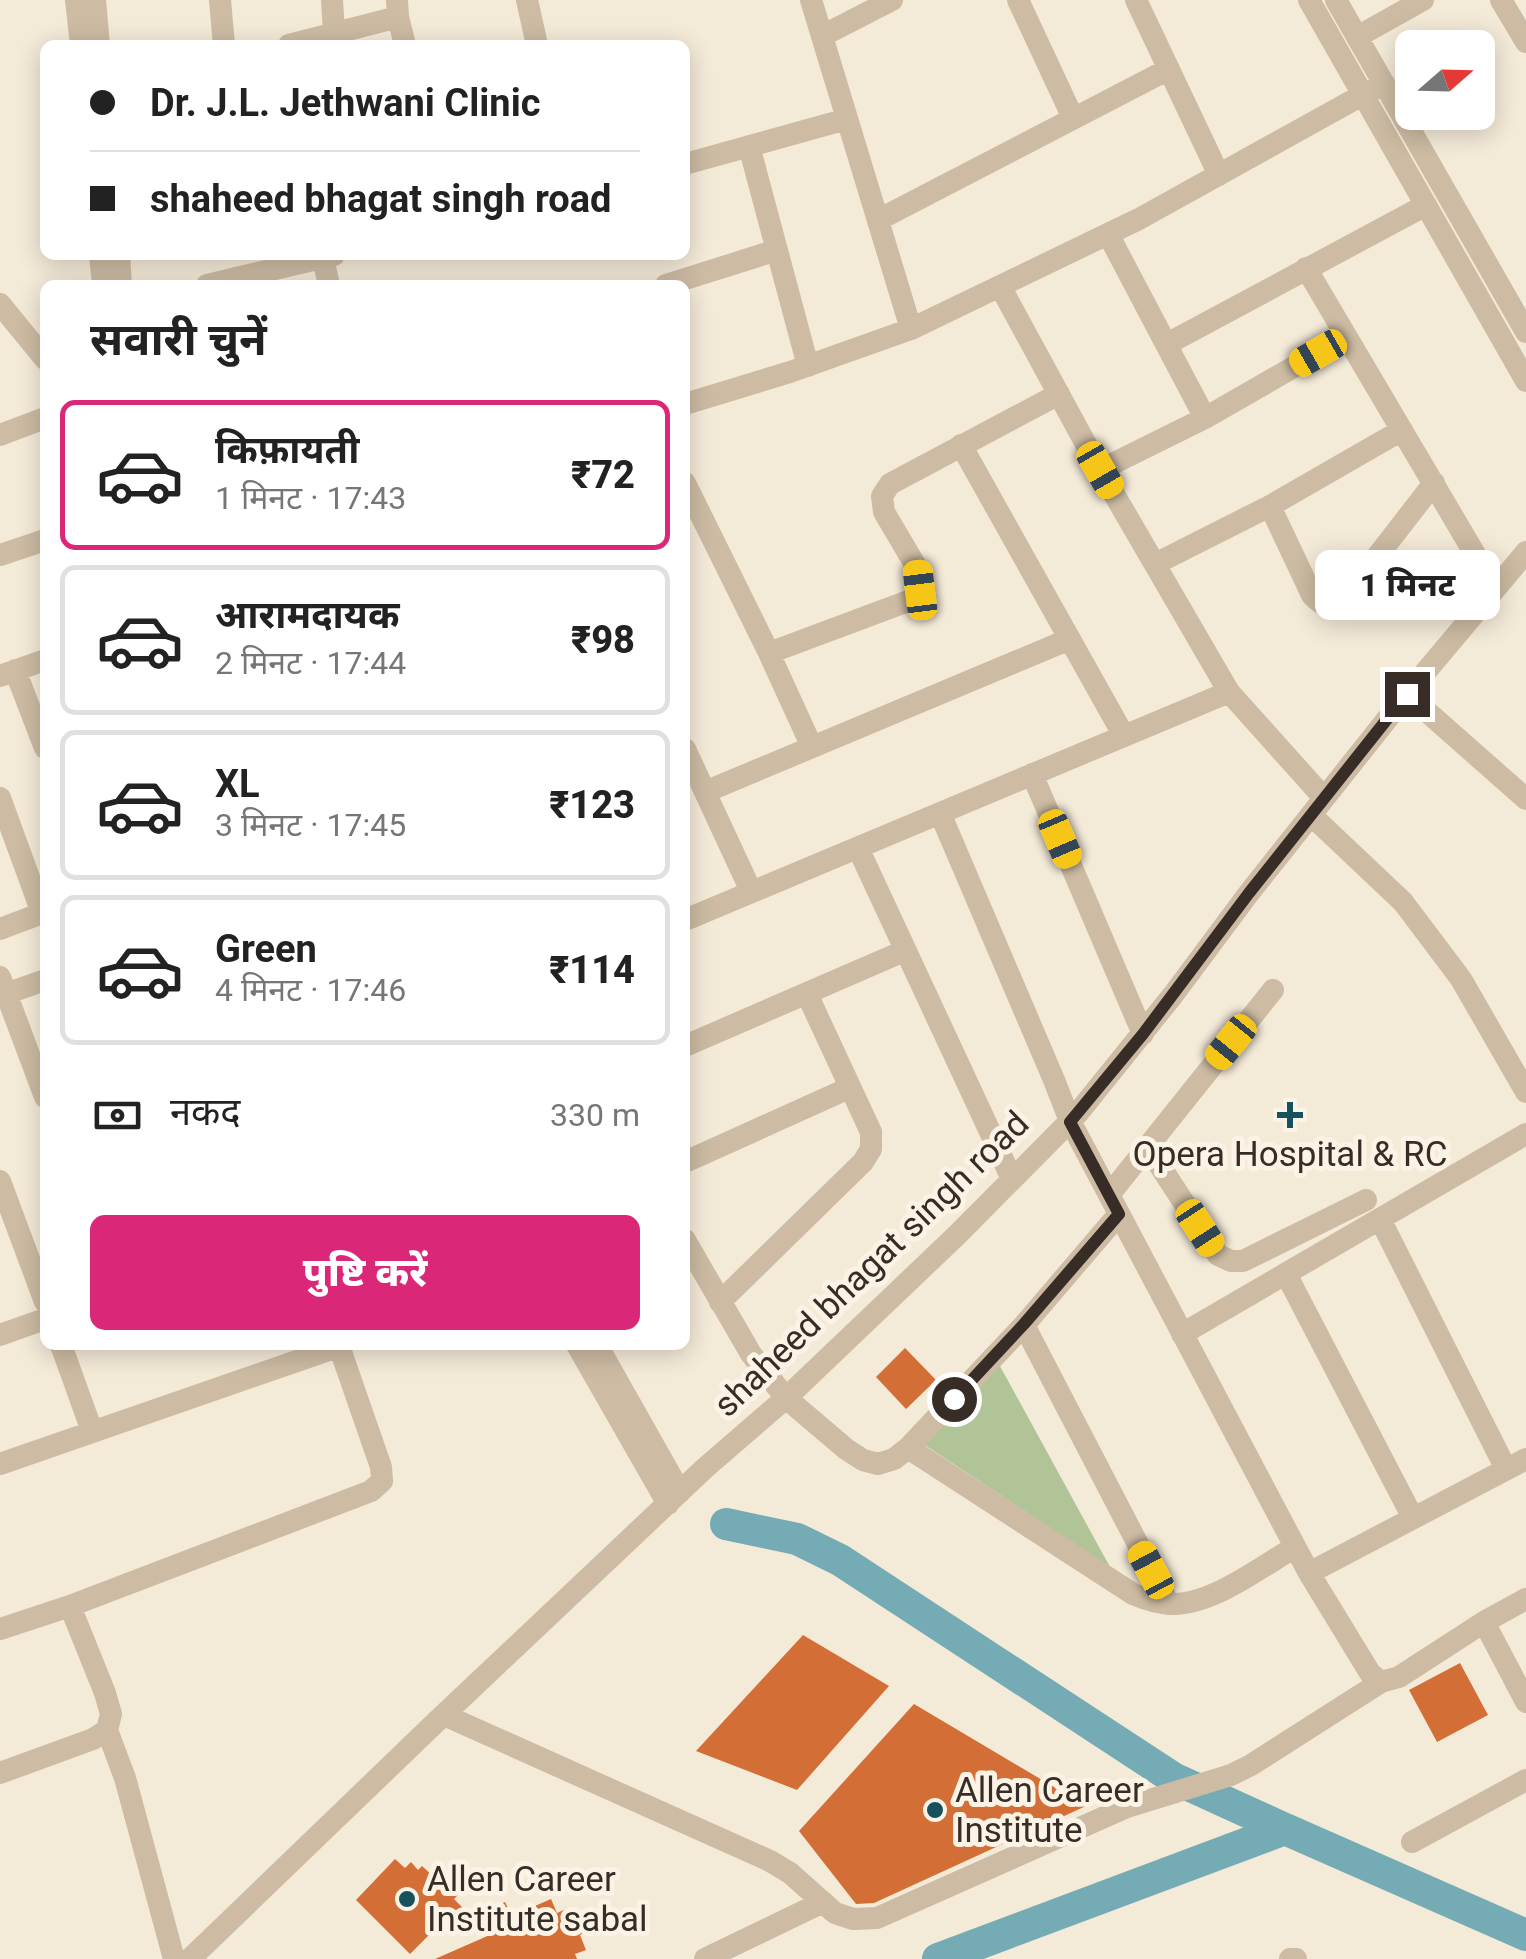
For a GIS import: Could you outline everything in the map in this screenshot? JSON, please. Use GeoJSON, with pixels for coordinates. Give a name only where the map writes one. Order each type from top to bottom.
{"type":"FeatureCollection","features":[{"type":"Feature","properties":{"kind":"street"},"geometry":{"type":"LineString","coordinates":[[76,0],[80,40]]}},
{"type":"Feature","properties":{"kind":"street"},"geometry":{"type":"LineString","coordinates":[[95,0],[99,40]]}},
{"type":"Feature","properties":{"kind":"street"},"geometry":{"type":"LineString","coordinates":[[220,0],[224,40]]}},
{"type":"Feature","properties":{"kind":"street"},"geometry":{"type":"LineString","coordinates":[[332,0],[334,33]]}},
{"type":"Feature","properties":{"kind":"street"},"geometry":{"type":"LineString","coordinates":[[527,0],[536,40]]}},
{"type":"Feature","properties":{"kind":"street"},"geometry":{"type":"LineString","coordinates":[[811,0],[911,329]]}},
{"type":"Feature","properties":{"kind":"street"},"geometry":{"type":"LineString","coordinates":[[822,36],[892,0]]}},
{"type":"Feature","properties":{"kind":"street"},"geometry":{"type":"LineString","coordinates":[[1018,0],[1073,118]]}},
{"type":"Feature","properties":{"kind":"street"},"geometry":{"type":"LineString","coordinates":[[1136,0],[1219,175]]}},
{"type":"Feature","properties":{"kind":"street"},"geometry":{"type":"LineString","coordinates":[[1309,0],[1373,89],[1526,332]]}},
{"type":"Feature","properties":{"kind":"street"},"geometry":{"type":"LineString","coordinates":[[1336,0],[1357,36],[1373,89],[1426,205],[1526,381]]}},
{"type":"Feature","properties":{"kind":"street"},"geometry":{"type":"LineString","coordinates":[[1357,36],[1423,0]]}},
{"type":"Feature","properties":{"kind":"street"},"geometry":{"type":"LineString","coordinates":[[1501,0],[1526,42]]}},
{"type":"Feature","properties":{"kind":"street"},"geometry":{"type":"LineString","coordinates":[[308,40],[397,8],[405,40]]}},
{"type":"Feature","properties":{"kind":"street"},"geometry":{"type":"LineString","coordinates":[[878,220],[1168,69]]}},
{"type":"Feature","properties":{"kind":"street"},"geometry":{"type":"LineString","coordinates":[[690,402],[911,329],[1108,234],[1373,89]]}},
{"type":"Feature","properties":{"kind":"street"},"geometry":{"type":"LineString","coordinates":[[690,163],[847,119]]}},
{"type":"Feature","properties":{"kind":"street"},"geometry":{"type":"LineString","coordinates":[[749,146],[808,366]]}},
{"type":"Feature","properties":{"kind":"street"},"geometry":{"type":"LineString","coordinates":[[1166,344],[1426,205]]}},
{"type":"Feature","properties":{"kind":"street"},"geometry":{"type":"LineString","coordinates":[[1108,234],[1205,418]]}},
{"type":"Feature","properties":{"kind":"street"},"geometry":{"type":"LineString","coordinates":[[682,280],[777,250]]}},
{"type":"Feature","properties":{"kind":"street"},"geometry":{"type":"LineString","coordinates":[[247,280],[315,260]]}},
{"type":"Feature","properties":{"kind":"street"},"geometry":{"type":"LineString","coordinates":[[1306,268],[1495,588]]}},
{"type":"Feature","properties":{"kind":"street"},"geometry":{"type":"LineString","coordinates":[[1000,286],[1228,692],[1318,807],[1403,902],[1461,979],[1526,1092]]}},
{"type":"Feature","properties":{"kind":"street"},"geometry":{"type":"LineString","coordinates":[[0,304],[40,353]]}},
{"type":"Feature","properties":{"kind":"street"},"geometry":{"type":"LineString","coordinates":[[1100,470],[1205,418],[1346,337]]}},
{"type":"Feature","properties":{"kind":"street"},"geometry":{"type":"LineString","coordinates":[[769,653],[911,600],[920,590],[917,568],[884,512],[882,496],[890,484],[1059,394]]}},
{"type":"Feature","properties":{"kind":"street"},"geometry":{"type":"LineString","coordinates":[[0,434],[40,420]]}},
{"type":"Feature","properties":{"kind":"street"},"geometry":{"type":"LineString","coordinates":[[1155,564],[1270,506],[1402,430]]}},
{"type":"Feature","properties":{"kind":"street"},"geometry":{"type":"LineString","coordinates":[[960,445],[1124,736]]}},
{"type":"Feature","properties":{"kind":"street"},"geometry":{"type":"LineString","coordinates":[[1270,506],[1312,595],[1327,607],[1345,598],[1434,483]]}},
{"type":"Feature","properties":{"kind":"street"},"geometry":{"type":"LineString","coordinates":[[690,493],[812,747]]}},
{"type":"Feature","properties":{"kind":"street"},"geometry":{"type":"LineString","coordinates":[[0,555],[40,542]]}},
{"type":"Feature","properties":{"kind":"street","name":"shaheed bhagat singh road"},"geometry":{"type":"LineString","coordinates":[[190,1959],[674,1498],[786,1398],[1070,1122],[1407,694],[1526,552]]}},
{"type":"Feature","properties":{"kind":"street"},"geometry":{"type":"LineString","coordinates":[[705,792],[1070,639]]}},
{"type":"Feature","properties":{"kind":"street"},"geometry":{"type":"LineString","coordinates":[[40,662],[8,673],[40,738]]}},
{"type":"Feature","properties":{"kind":"street"},"geometry":{"type":"LineString","coordinates":[[690,918],[1228,692]]}},
{"type":"Feature","properties":{"kind":"street"},"geometry":{"type":"LineString","coordinates":[[1407,694],[1526,799]]}},
{"type":"Feature","properties":{"kind":"street"},"geometry":{"type":"LineString","coordinates":[[690,760],[751,891]]}},
{"type":"Feature","properties":{"kind":"street"},"geometry":{"type":"LineString","coordinates":[[1032,774],[1143,1034]]}},
{"type":"Feature","properties":{"kind":"street"},"geometry":{"type":"LineString","coordinates":[[0,798],[40,902]]}},
{"type":"Feature","properties":{"kind":"street"},"geometry":{"type":"LineString","coordinates":[[940,812],[1070,1122],[1309,1574],[1370,1673],[1381,1682]]}},
{"type":"Feature","properties":{"kind":"street"},"geometry":{"type":"LineString","coordinates":[[858,848],[1012,1179]]}},
{"type":"Feature","properties":{"kind":"street"},"geometry":{"type":"LineString","coordinates":[[0,929],[40,914]]}},
{"type":"Feature","properties":{"kind":"street"},"geometry":{"type":"LineString","coordinates":[[690,1044],[904,951]]}},
{"type":"Feature","properties":{"kind":"street"},"geometry":{"type":"LineString","coordinates":[[36,1047],[2,989],[40,981]]}},
{"type":"Feature","properties":{"kind":"street"},"geometry":{"type":"LineString","coordinates":[[690,1249],[751,1354],[786,1398],[863,1460],[878,1464],[894,1460],[1024,1324],[1114,1204],[1147,1146],[1273,990]]}},
{"type":"Feature","properties":{"kind":"street"},"geometry":{"type":"LineString","coordinates":[[720,1302],[863,1162],[871,1149],[871,1132],[807,994]]}},
{"type":"Feature","properties":{"kind":"street"},"geometry":{"type":"LineString","coordinates":[[690,1160],[850,1088]]}},
{"type":"Feature","properties":{"kind":"street"},"geometry":{"type":"LineString","coordinates":[[1147,1146],[1218,1255],[1230,1262],[1243,1261],[1373,1209],[1526,1134]]}},
{"type":"Feature","properties":{"kind":"street"},"geometry":{"type":"LineString","coordinates":[[0,1181],[40,1289]]}},
{"type":"Feature","properties":{"kind":"street"},"geometry":{"type":"LineString","coordinates":[[1182,1334],[1286,1274],[1373,1209]]}},
{"type":"Feature","properties":{"kind":"street"},"geometry":{"type":"LineString","coordinates":[[1309,1574],[1516,1464],[1373,1209]]}},
{"type":"Feature","properties":{"kind":"street"},"geometry":{"type":"LineString","coordinates":[[1286,1274],[1413,1518]]}},
{"type":"Feature","properties":{"kind":"street"},"geometry":{"type":"LineString","coordinates":[[0,1333],[40,1321]]}},
{"type":"Feature","properties":{"kind":"street"},"geometry":{"type":"LineString","coordinates":[[1024,1324],[1170,1604]]}},
{"type":"Feature","properties":{"kind":"street"},"geometry":{"type":"LineString","coordinates":[[63,1350],[92,1431]]}},
{"type":"Feature","properties":{"kind":"street"},"geometry":{"type":"LineString","coordinates":[[0,1464],[329,1350]]}},
{"type":"Feature","properties":{"kind":"street"},"geometry":{"type":"LineString","coordinates":[[0,1629],[372,1491],[382,1481],[381,1467],[342,1350]]}},
{"type":"Feature","properties":{"kind":"street"},"geometry":{"type":"LineString","coordinates":[[581,1350],[674,1498]]}},
{"type":"Feature","properties":{"kind":"street"},"geometry":{"type":"LineString","coordinates":[[600,1350],[674,1498]]}},
{"type":"Feature","properties":{"kind":"street"},"geometry":{"type":"LineString","coordinates":[[908,1448],[1132,1594],[1170,1604],[1191,1603],[1216,1594],[1295,1547]]}},
{"type":"Feature","properties":{"kind":"street"},"geometry":{"type":"LineString","coordinates":[[444,1716],[770,1861],[790,1873],[813,1906],[853,1919],[877,1918],[1127,1806],[1251,1765],[1381,1682],[1399,1678],[1526,1599]]}},
{"type":"Feature","properties":{"kind":"street"},"geometry":{"type":"LineString","coordinates":[[70,1606],[105,1693],[110,1714],[107,1730],[174,1959]]}},
{"type":"Feature","properties":{"kind":"street"},"geometry":{"type":"LineString","coordinates":[[1484,1622],[1526,1702]]}},
{"type":"Feature","properties":{"kind":"street"},"geometry":{"type":"LineString","coordinates":[[0,1773],[93,1739],[107,1730]]}},
{"type":"Feature","properties":{"kind":"street"},"geometry":{"type":"LineString","coordinates":[[1412,1842],[1526,1780]]}},
{"type":"Feature","properties":{"kind":"street"},"geometry":{"type":"LineString","coordinates":[[705,1959],[813,1906]]}},
{"type":"Feature","properties":{"kind":"green space"},"geometry":{"type":"Polygon","coordinates":[[[995,1357],[1110,1567],[917,1440],[995,1357]]]}},
{"type":"Feature","properties":{"kind":"building"},"geometry":{"type":"Polygon","coordinates":[[[905,1348],[936,1380],[906,1409],[876,1377],[905,1348]]]}},
{"type":"Feature","properties":{"kind":"building"},"geometry":{"type":"Polygon","coordinates":[[[803,1635],[889,1686],[797,1790],[696,1751],[803,1635]]]}},
{"type":"Feature","properties":{"kind":"building"},"geometry":{"type":"Polygon","coordinates":[[[1460,1663],[1488,1715],[1437,1742],[1409,1690],[1460,1663]]]}},
{"type":"Feature","properties":{"kind":"building"},"geometry":{"type":"Polygon","coordinates":[[[914,1704],[1086,1806],[874,1903],[856,1904],[799,1831],[914,1704]]]}},
{"type":"Feature","properties":{"kind":"building"},"geometry":{"type":"Polygon","coordinates":[[[395,1859],[405,1868],[411,1862],[418,1870],[422,1866],[435,1878],[441,1872],[461,1892],[454,1899],[463,1908],[410,1954],[356,1900],[395,1859]]]}},
{"type":"Feature","properties":{"kind":"building"},"geometry":{"type":"Polygon","coordinates":[[[551,1899],[557,1913],[568,1908],[584,1933],[580,1935],[586,1950],[575,1954],[577,1959],[435,1959],[492,1934],[482,1912],[505,1902],[512,1916],[551,1899]]]}},
{"type":"Feature","properties":{"kind":"waterway"},"geometry":{"type":"LineString","coordinates":[[726,1524],[797,1539],[840,1560],[1173,1778],[1285,1829]]}},
{"type":"Feature","properties":{"kind":"waterway"},"geometry":{"type":"LineString","coordinates":[[938,1959],[1285,1829],[1526,1935]]}},
{"type":"Feature","properties":{"kind":"place","name":"Opera Hospital & RC"},"geometry":{"type":"Point","coordinates":[1290,1115]}},
{"type":"Feature","properties":{"kind":"place","name":"Allen Career Institute"},"geometry":{"type":"Point","coordinates":[935,1810]}},
{"type":"Feature","properties":{"kind":"place","name":"Allen Career Institute sabal"},"geometry":{"type":"Point","coordinates":[407,1899]}},
{"type":"Feature","properties":{"kind":"route"},"geometry":{"type":"LineString","coordinates":[[954,1399],[1119,1214],[1070,1122],[1407,694]]}}]}
